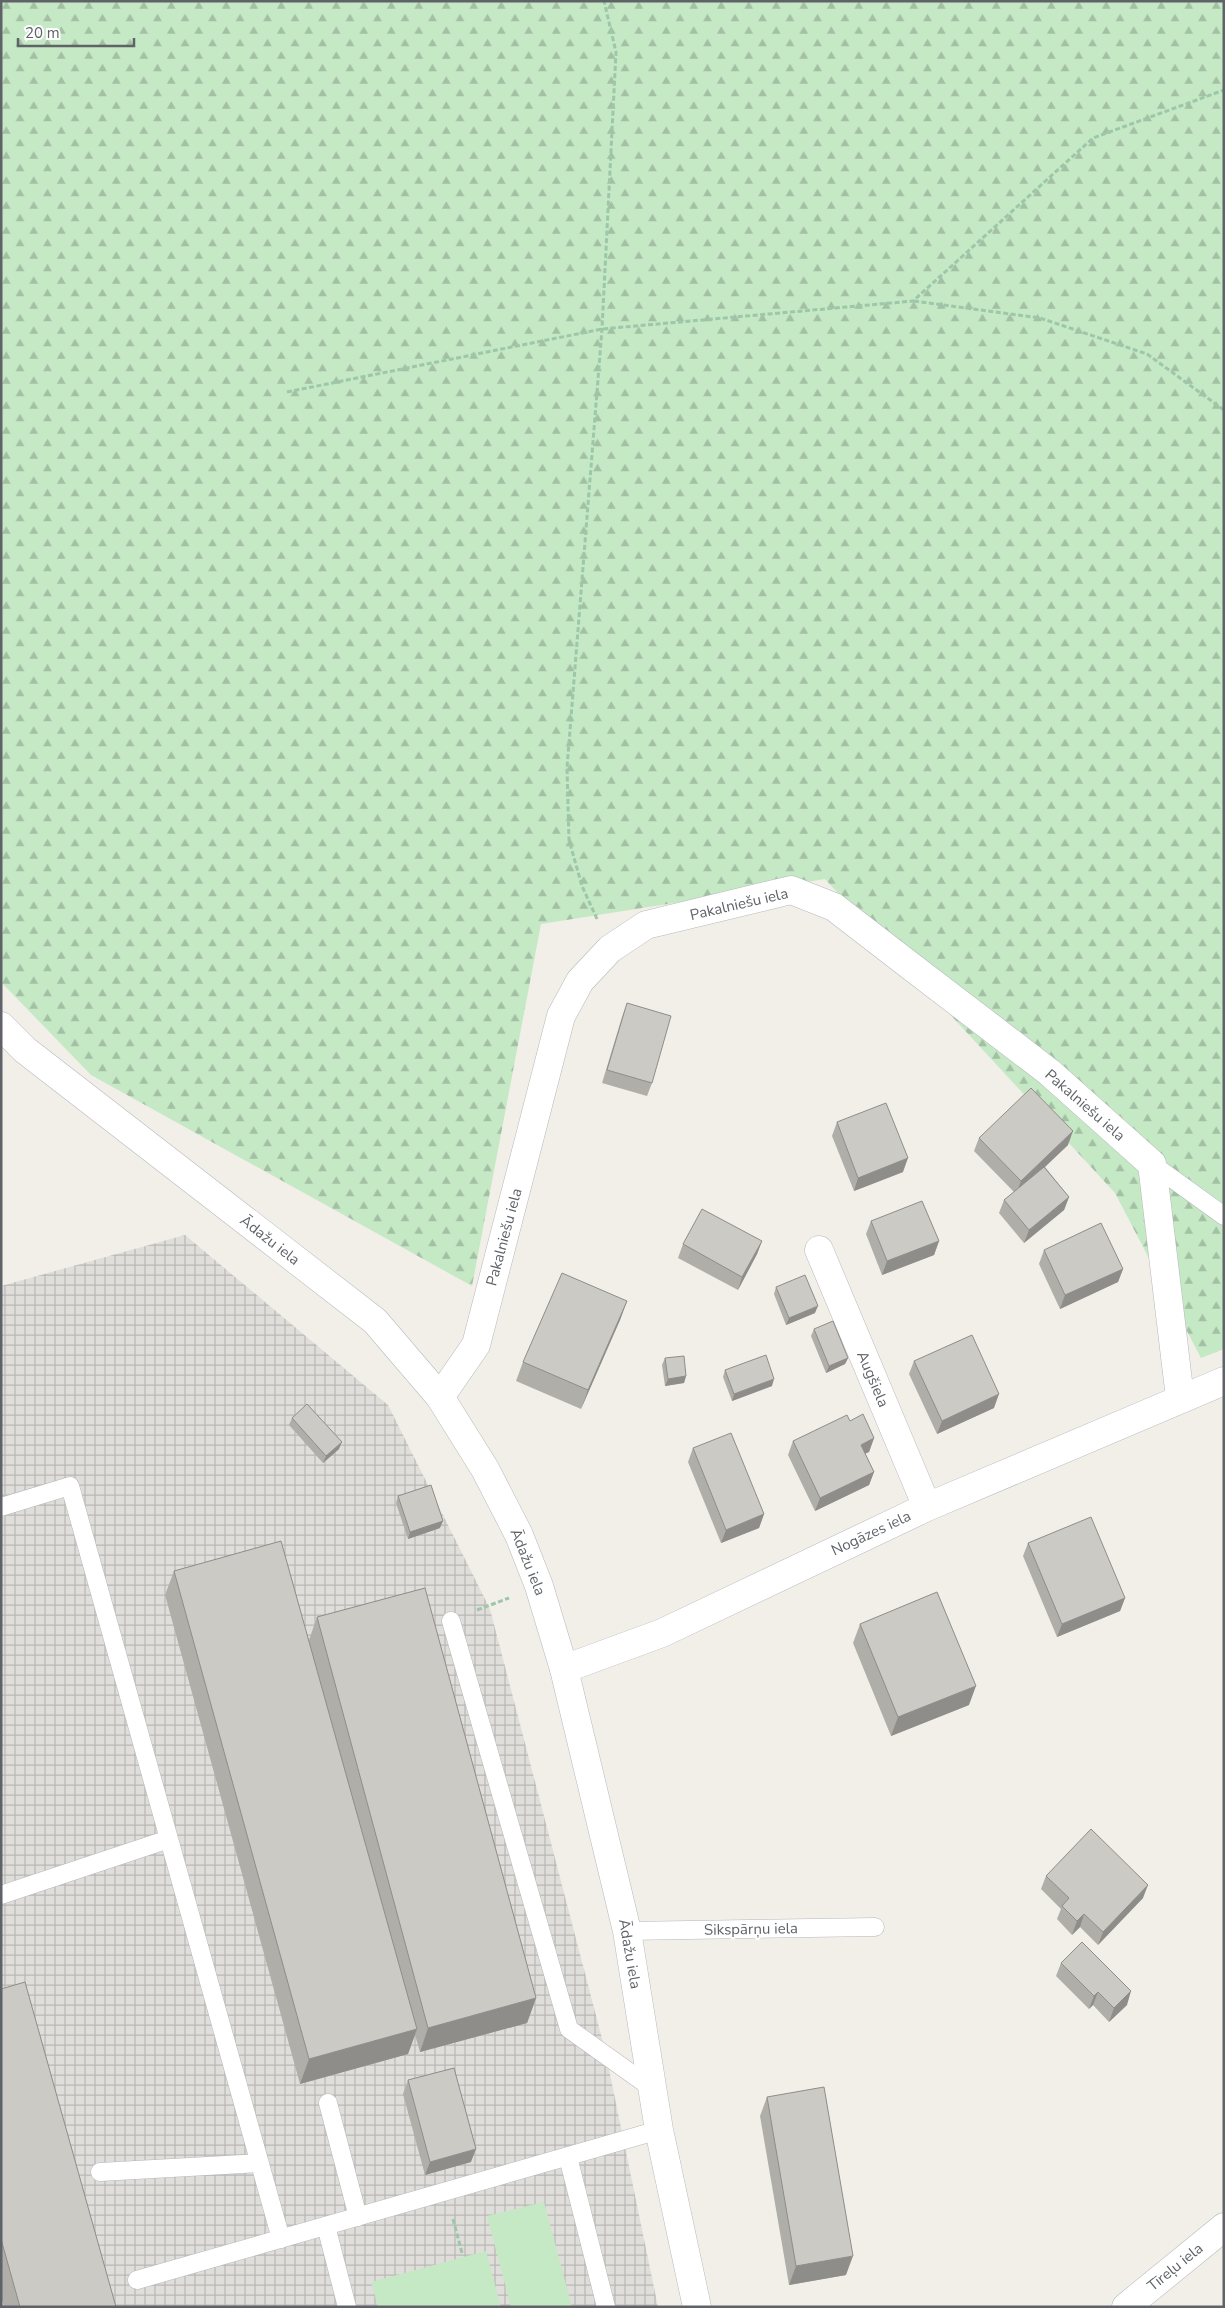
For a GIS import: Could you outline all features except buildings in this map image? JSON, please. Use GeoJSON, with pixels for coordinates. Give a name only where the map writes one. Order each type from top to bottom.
{"type":"FeatureCollection","features":[{"type":"Feature","properties":{"kind":"street","name":"Pakalniešu iela"},"geometry":{"type":"LineString","coordinates":[[440,1397],[476,1345],[561,1016],[580,981],[610,949],[646,926],[792,890],[834,907],[1049,1072],[1152,1164]]}},
{"type":"Feature","properties":{"kind":"street","name":"Ādažu iela"},"geometry":{"type":"LineString","coordinates":[[1,1026],[25,1050],[375,1321],[440,1397],[485,1469],[519,1535],[539,1586],[564,1669],[627,1931],[660,2130],[697,2307]]}},
{"type":"Feature","properties":{"kind":"street"},"geometry":{"type":"LineString","coordinates":[[1152,1164],[1180,1398]]}},
{"type":"Feature","properties":{"kind":"street","name":"Augšiela"},"geometry":{"type":"LineString","coordinates":[[819,1250],[926,1507]]}},
{"type":"Feature","properties":{"kind":"street","name":"Nogāzes iela"},"geometry":{"type":"LineString","coordinates":[[564,1669],[662,1633],[926,1507],[1224,1381]]}},
{"type":"Feature","properties":{"kind":"street","name":"Tīreļu iela"},"geometry":{"type":"LineString","coordinates":[[1126,2307],[1224,2227]]}},
{"type":"Feature","properties":{"kind":"lane"},"geometry":{"type":"LineString","coordinates":[[1152,1164],[1224,1216]]}},
{"type":"Feature","properties":{"kind":"lane"},"geometry":{"type":"LineString","coordinates":[[1,1507],[70,1486],[282,2239]]}},
{"type":"Feature","properties":{"kind":"lane"},"geometry":{"type":"LineString","coordinates":[[451,1621],[569,2030],[653,2089]]}},
{"type":"Feature","properties":{"kind":"lane"},"geometry":{"type":"LineString","coordinates":[[1,1895],[169,1839]]}},
{"type":"Feature","properties":{"kind":"lane","name":"Sikspārņu iela"},"geometry":{"type":"LineString","coordinates":[[627,1931],[875,1927]]}},
{"type":"Feature","properties":{"kind":"lane"},"geometry":{"type":"LineString","coordinates":[[328,2103],[358,2217]]}},
{"type":"Feature","properties":{"kind":"lane"},"geometry":{"type":"LineString","coordinates":[[137,2280],[660,2130]]}},
{"type":"Feature","properties":{"kind":"lane"},"geometry":{"type":"LineString","coordinates":[[568,2157],[606,2307]]}},
{"type":"Feature","properties":{"kind":"lane"},"geometry":{"type":"LineString","coordinates":[[100,2172],[260,2163]]}},
{"type":"Feature","properties":{"kind":"lane"},"geometry":{"type":"LineString","coordinates":[[326,2226],[346,2307]]}},
{"type":"Feature","properties":{"kind":"path"},"geometry":{"type":"LineString","coordinates":[[604,1],[616,52],[602,329],[567,768],[569,840],[582,886],[610,949]]}},
{"type":"Feature","properties":{"kind":"path"},"geometry":{"type":"LineString","coordinates":[[914,301],[1093,138],[1224,90]]}},
{"type":"Feature","properties":{"kind":"path"},"geometry":{"type":"LineString","coordinates":[[287,392],[602,329],[914,301],[1040,318],[1147,354],[1224,410]]}},
{"type":"Feature","properties":{"kind":"path"},"geometry":{"type":"LineString","coordinates":[[451,1621],[512,1596]]}},
{"type":"Feature","properties":{"kind":"path"},"geometry":{"type":"LineString","coordinates":[[446,2192],[462,2253]]}},
{"type":"Feature","properties":{"kind":"shaded area"},"geometry":{"type":"Polygon","coordinates":[[[185,1235],[388,1405],[490,1609],[605,2050],[658,2307],[1,2307],[1,1286],[185,1235]]]}},
{"type":"Feature","properties":{"kind":"green space"},"geometry":{"type":"Polygon","coordinates":[[[1,1],[1224,1],[1224,1349],[1201,1358],[1115,1193],[825,879],[541,924],[472,1286],[91,1075],[1,982],[1,1]]]}},
{"type":"Feature","properties":{"kind":"green space"},"geometry":{"type":"Polygon","coordinates":[[[544,2202],[572,2307],[511,2307],[487,2216],[544,2202]]]}},
{"type":"Feature","properties":{"kind":"green space"},"geometry":{"type":"Polygon","coordinates":[[[486,2251],[501,2307],[378,2307],[371,2282],[486,2251]]]}}]}
